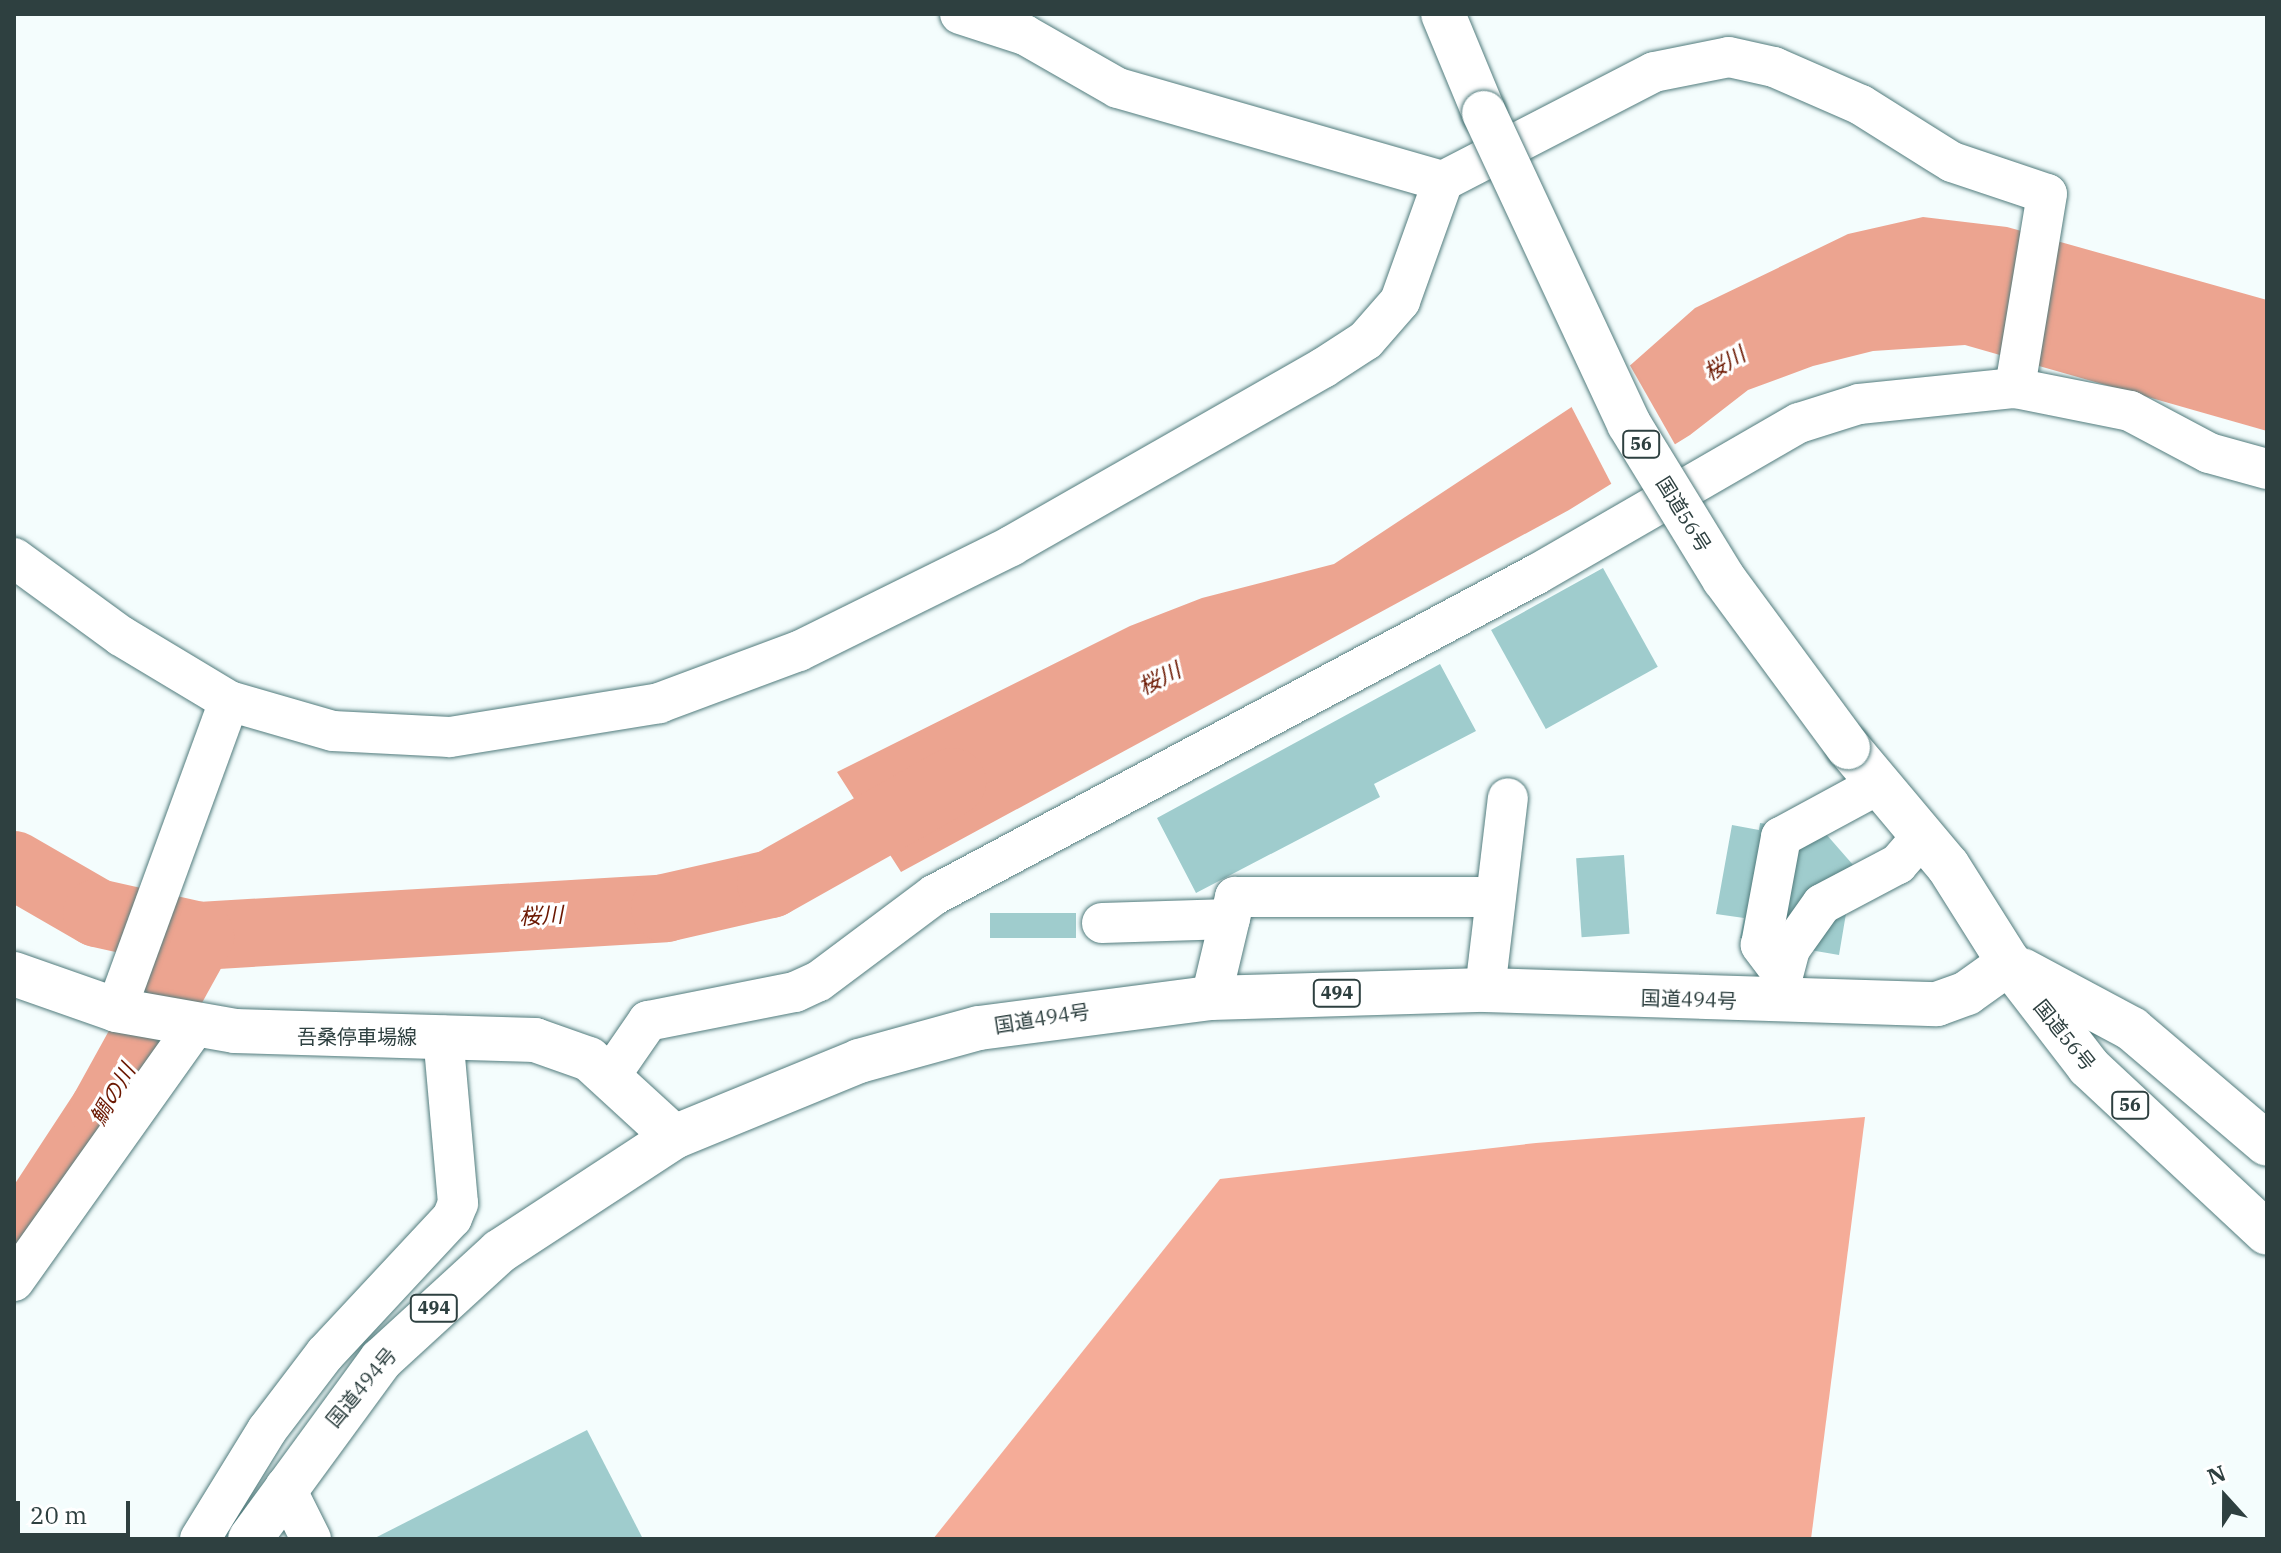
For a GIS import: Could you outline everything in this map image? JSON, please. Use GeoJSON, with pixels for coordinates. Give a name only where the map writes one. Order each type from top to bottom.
{"type":"FeatureCollection","features":[{"type":"Feature","properties":{"kind":"main road","name":"国道56号"},"geometry":{"type":"LineString","coordinates":[[1443,14],[1484,113],[1629,424],[1724,579],[1877,785],[1922,836],[2009,963],[2089,1067],[2267,1233]]}},
{"type":"Feature","properties":{"kind":"main road","name":"国道56号"},"geometry":{"type":"LineString","coordinates":[[2009,963],[2132,1029],[2267,1144]]}},
{"type":"Feature","properties":{"kind":"main road","name":"国道494号"},"geometry":{"type":"LineString","coordinates":[[250,1539],[285,1487],[381,1360],[431,1310],[547,1217],[674,1137],[844,1066],[979,1028],[1211,998],[1485,990],[1779,987],[1937,1004],[1967,993],[2009,963]]}},
{"type":"Feature","properties":{"kind":"main road","name":"吾桑停車場線"},"geometry":{"type":"LineString","coordinates":[[14,974],[124,1012],[188,1025],[272,1035],[535,1040],[578,1053],[610,1076],[674,1137]]}},
{"type":"Feature","properties":{"kind":"street"},"geometry":{"type":"LineString","coordinates":[[960,14],[1047,45],[1118,88],[1443,181]]}},
{"type":"Feature","properties":{"kind":"street"},"geometry":{"type":"LineString","coordinates":[[14,558],[121,636],[229,701],[333,731],[450,737],[659,703],[799,651],[1011,546],[1366,340],[1400,301],[1443,181],[1654,72],[1729,57],[1774,67],[1861,105],[1952,162],[2047,194],[2016,379]]}},
{"type":"Feature","properties":{"kind":"street"},"geometry":{"type":"LineString","coordinates":[[610,1076],[648,1021],[795,992],[819,981],[934,895],[1537,574],[1799,423],[1859,404],[2016,379],[2130,411],[2209,453],[2267,469]]}},
{"type":"Feature","properties":{"kind":"street"},"geometry":{"type":"LineString","coordinates":[[124,1012],[128,963],[229,701]]}},
{"type":"Feature","properties":{"kind":"street"},"geometry":{"type":"LineString","coordinates":[[1779,987],[1761,945],[1781,837],[1877,785]]}},
{"type":"Feature","properties":{"kind":"street"},"geometry":{"type":"LineString","coordinates":[[1485,990],[1508,798]]}},
{"type":"Feature","properties":{"kind":"street"},"geometry":{"type":"LineString","coordinates":[[1779,987],[1822,904],[1898,864],[1922,836]]}},
{"type":"Feature","properties":{"kind":"street"},"geometry":{"type":"LineString","coordinates":[[1777,856],[1822,904]]}},
{"type":"Feature","properties":{"kind":"street"},"geometry":{"type":"LineString","coordinates":[[1211,998],[1235,897],[1495,897]]}},
{"type":"Feature","properties":{"kind":"street"},"geometry":{"type":"LineString","coordinates":[[1102,923],[1230,919]]}},
{"type":"Feature","properties":{"kind":"street"},"geometry":{"type":"LineString","coordinates":[[14,1281],[188,1025]]}},
{"type":"Feature","properties":{"kind":"street"},"geometry":{"type":"LineString","coordinates":[[200,1539],[267,1430],[325,1354],[452,1218],[458,1203],[443,1036]]}},
{"type":"Feature","properties":{"kind":"street"},"geometry":{"type":"LineString","coordinates":[[285,1487],[311,1539]]}},
{"type":"Feature","properties":{"kind":"shaded area"},"geometry":{"type":"Polygon","coordinates":[[[1865,1117],[1811,1539],[933,1539],[1220,1179],[1536,1143],[1865,1117]]]}},
{"type":"Feature","properties":{"kind":"water"},"geometry":{"type":"Polygon","coordinates":[[[1923,217],[2007,227],[2267,300],[2267,431],[1965,345],[1873,351],[1813,366],[1748,390],[1690,435],[1569,510],[901,872],[837,772],[1130,626],[1202,598],[1334,564],[1617,377],[1695,308],[1848,234],[1923,217]]]}},
{"type":"Feature","properties":{"kind":"pier"},"geometry":{"type":"Polygon","coordinates":[[[1628,362],[1677,448],[1613,487],[1570,404],[1628,362]]]}},
{"type":"Feature","properties":{"kind":"building"},"geometry":{"type":"Polygon","coordinates":[[[1603,568],[1658,667],[1546,729],[1491,630],[1603,568]]]}},
{"type":"Feature","properties":{"kind":"building"},"geometry":{"type":"Polygon","coordinates":[[[1440,664],[1476,731],[1374,784],[1380,797],[1196,893],[1157,818],[1440,664]]]}},
{"type":"Feature","properties":{"kind":"building"},"geometry":{"type":"Polygon","coordinates":[[[1760,823],[1826,834],[1854,866],[1839,955],[1740,938],[1744,918],[1716,914],[1732,825],[1759,830],[1760,823]]]}},
{"type":"Feature","properties":{"kind":"building"},"geometry":{"type":"Polygon","coordinates":[[[1624,855],[1630,934],[1582,937],[1576,858],[1624,855]]]}},
{"type":"Feature","properties":{"kind":"building"},"geometry":{"type":"Polygon","coordinates":[[[990,913],[1076,913],[1076,938],[990,938],[990,913]]]}},
{"type":"Feature","properties":{"kind":"building"},"geometry":{"type":"Polygon","coordinates":[[[587,1430],[643,1539],[373,1539],[587,1430]]]}},
{"type":"Feature","properties":{"kind":"waterway","name":"桜川"},"geometry":{"type":"LineString","coordinates":[[14,865],[97,913],[200,936],[665,908],[771,884],[952,782]]}},
{"type":"Feature","properties":{"kind":"waterway","name":"鯛の川"},"geometry":{"type":"LineString","coordinates":[[14,1247],[104,1110],[200,936]]}}]}
